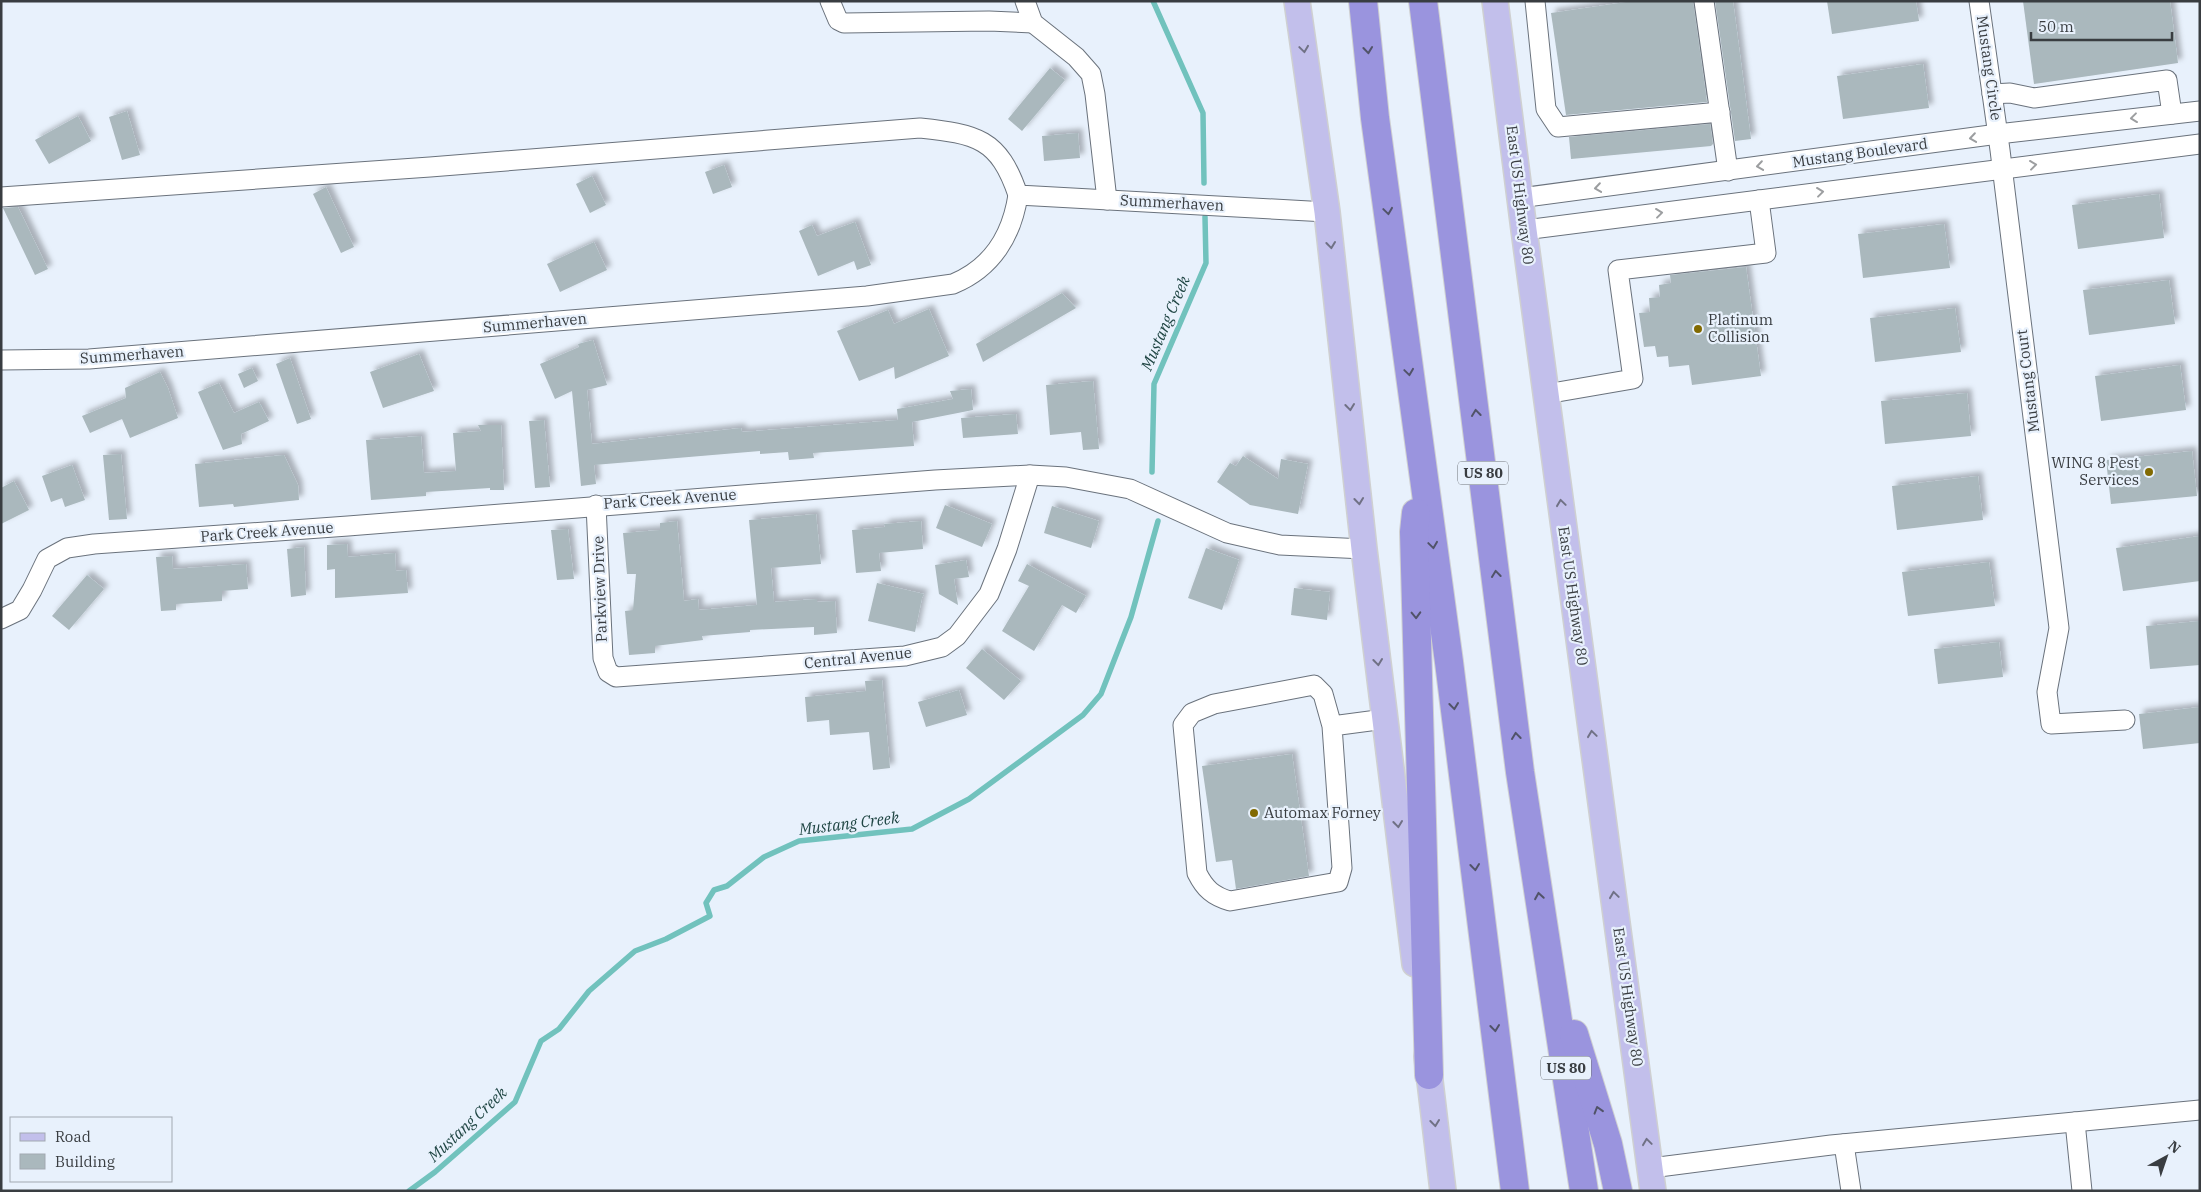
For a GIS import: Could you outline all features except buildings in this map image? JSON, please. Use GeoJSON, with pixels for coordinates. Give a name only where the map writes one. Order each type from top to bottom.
{"type":"FeatureCollection","features":[{"type":"Feature","properties":{"kind":"highway"},"geometry":{"type":"LineString","coordinates":[[1363,1],[1375,118],[1422,462],[1515,1191]]}},
{"type":"Feature","properties":{"kind":"highway","name":"US 80"},"geometry":{"type":"LineString","coordinates":[[1423,1],[1520,772],[1584,1191]]}},
{"type":"Feature","properties":{"kind":"highway"},"geometry":{"type":"LineString","coordinates":[[1422,462],[1414,532],[1429,1075]]}},
{"type":"Feature","properties":{"kind":"highway"},"geometry":{"type":"LineString","coordinates":[[1547,945],[1608,1144],[1618,1191]]}},
{"type":"Feature","properties":{"kind":"main road"},"geometry":{"type":"LineString","coordinates":[[1297,1],[1327,212],[1364,549],[1443,1191]]}},
{"type":"Feature","properties":{"kind":"main road","name":"East US Highway 80"},"geometry":{"type":"LineString","coordinates":[[1495,1],[1652,1180]]}},
{"type":"Feature","properties":{"kind":"street"},"geometry":{"type":"LineString","coordinates":[[830,1],[838,20],[844,23],[939,21],[1033,23]]}},
{"type":"Feature","properties":{"kind":"street"},"geometry":{"type":"LineString","coordinates":[[1025,1],[1033,23],[1076,57],[1091,74],[1107,200]]}},
{"type":"Feature","properties":{"kind":"street"},"geometry":{"type":"LineString","coordinates":[[1535,1],[1546,110],[1558,127],[1720,112]]}},
{"type":"Feature","properties":{"kind":"street"},"geometry":{"type":"LineString","coordinates":[[1704,1],[1728,170]]}},
{"type":"Feature","properties":{"kind":"street","name":"Mustang Circle"},"geometry":{"type":"LineString","coordinates":[[1979,1],[1998,134]]}},
{"type":"Feature","properties":{"kind":"street"},"geometry":{"type":"LineString","coordinates":[[1992,94],[2010,93],[2034,98],[2167,80],[2172,114]]}},
{"type":"Feature","properties":{"kind":"street","name":"Mustang Boulevard"},"geometry":{"type":"LineString","coordinates":[[1520,198],[1998,134],[2200,111]]}},
{"type":"Feature","properties":{"kind":"street"},"geometry":{"type":"LineString","coordinates":[[1,197],[410,168],[920,128],[972,136],[984,142],[1003,161],[1010,173],[1018,195]]}},
{"type":"Feature","properties":{"kind":"street","name":"Mustang Court"},"geometry":{"type":"LineString","coordinates":[[1998,134],[2058,628],[2047,692],[2051,724],[2125,720]]}},
{"type":"Feature","properties":{"kind":"street"},"geometry":{"type":"LineString","coordinates":[[1524,230],[2200,144]]}},
{"type":"Feature","properties":{"kind":"street","name":"Summerhaven"},"geometry":{"type":"LineString","coordinates":[[1,360],[89,359],[867,296],[953,284],[963,280],[997,252],[1014,218],[1018,195],[1327,212]]}},
{"type":"Feature","properties":{"kind":"street"},"geometry":{"type":"LineString","coordinates":[[1546,394],[1633,379],[1618,270],[1766,253],[1759,200]]}},
{"type":"Feature","properties":{"kind":"street","name":"Park Creek Avenue"},"geometry":{"type":"LineString","coordinates":[[1,619],[20,610],[32,590],[46,559],[67,548],[94,544],[935,480],[1030,475],[1066,477],[1130,489],[1227,533],[1280,545],[1364,549]]}},
{"type":"Feature","properties":{"kind":"street","name":"Central Avenue"},"geometry":{"type":"LineString","coordinates":[[608,672],[616,677],[816,663],[905,656],[942,647],[957,636],[989,594],[1007,549],[1030,475]]}},
{"type":"Feature","properties":{"kind":"street","name":"Parkview Drive"},"geometry":{"type":"LineString","coordinates":[[596,505],[603,658],[608,672]]}},
{"type":"Feature","properties":{"kind":"street"},"geometry":{"type":"LineString","coordinates":[[1314,684],[1323,694],[1332,726],[1342,868],[1338,882],[1230,902],[1215,896],[1204,887],[1197,873],[1183,725],[1192,713],[1214,704],[1314,684]]}},
{"type":"Feature","properties":{"kind":"street"},"geometry":{"type":"LineString","coordinates":[[1332,726],[1385,719]]}},
{"type":"Feature","properties":{"kind":"street"},"geometry":{"type":"LineString","coordinates":[[1652,1180],[1844,1144],[2200,1110]]}},
{"type":"Feature","properties":{"kind":"street"},"geometry":{"type":"LineString","coordinates":[[2075,1122],[2082,1191]]}},
{"type":"Feature","properties":{"kind":"street"},"geometry":{"type":"LineString","coordinates":[[1844,1144],[1851,1191]]}},
{"type":"Feature","properties":{"kind":"waterway","name":"Mustang Creek"},"geometry":{"type":"LineString","coordinates":[[1153,1],[1203,113],[1204,183]]}},
{"type":"Feature","properties":{"kind":"waterway","name":"Mustang Creek"},"geometry":{"type":"LineString","coordinates":[[1152,472],[1154,384],[1206,263],[1205,217]]}},
{"type":"Feature","properties":{"kind":"waterway","name":"Mustang Creek"},"geometry":{"type":"LineString","coordinates":[[409,1191],[435,1172],[515,1102],[541,1041],[559,1029],[589,991],[635,951],[666,939],[710,916],[706,903],[714,890],[727,886],[764,857],[799,841],[912,829],[969,799],[1083,715],[1101,694],[1131,617],[1158,521]]}},
{"type":"Feature","properties":{"kind":"place","name":"Platinum Collision"},"geometry":{"type":"Point","coordinates":[1698,329]}},
{"type":"Feature","properties":{"kind":"place","name":"WING 8 Pest Services"},"geometry":{"type":"Point","coordinates":[2149,472]}},
{"type":"Feature","properties":{"kind":"place","name":"Automax Forney"},"geometry":{"type":"Point","coordinates":[1254,813]}}]}
